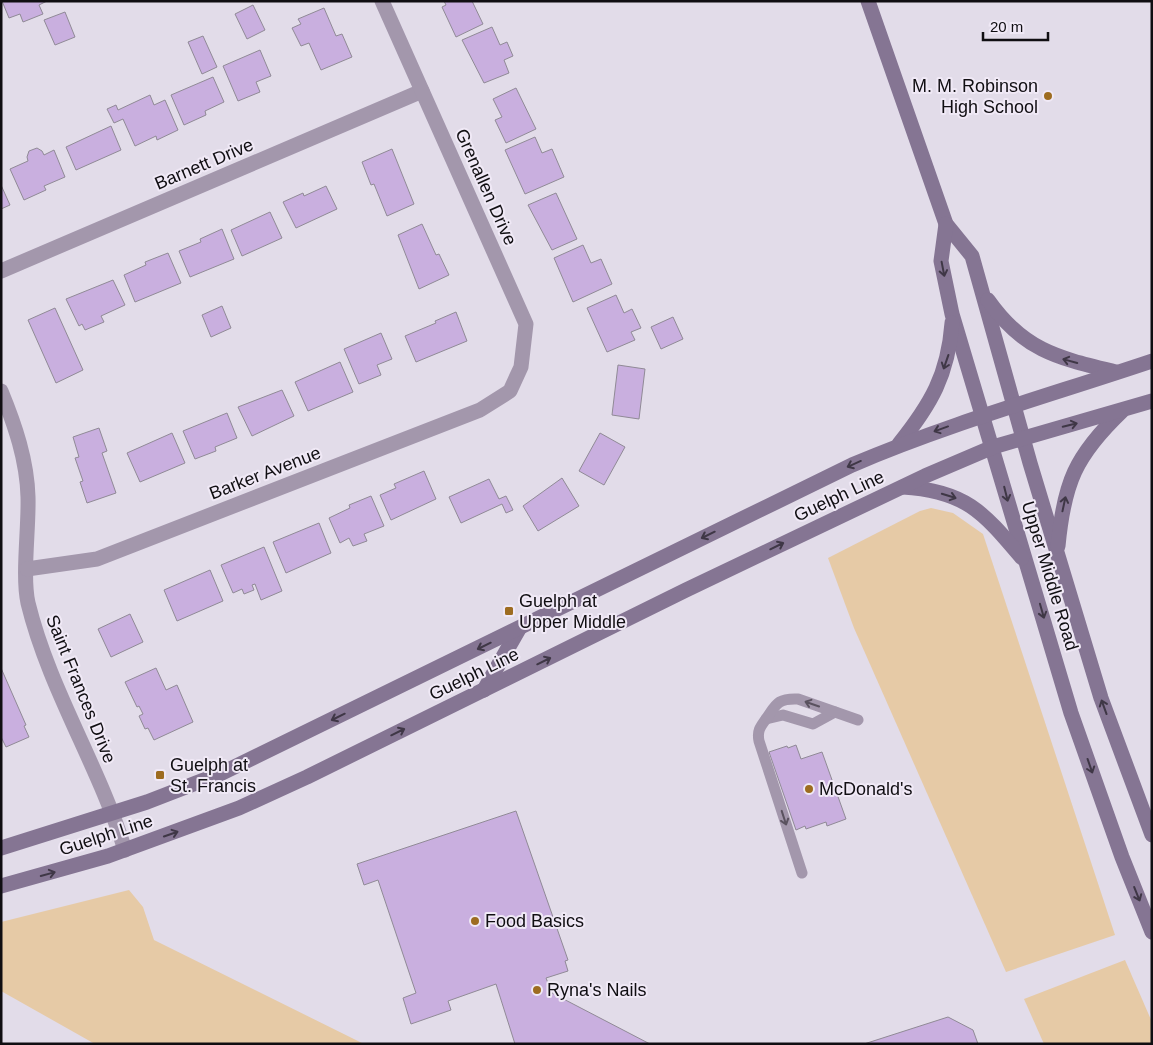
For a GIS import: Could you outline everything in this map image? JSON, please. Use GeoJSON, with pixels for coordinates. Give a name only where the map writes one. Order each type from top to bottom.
{"type":"FeatureCollection","features":[{"type":"Feature","properties":{"kind":"main road","name":"Upper Middle Road"},"geometry":{"type":"LineString","coordinates":[[868,1],[946,224],[972,256],[1023,438],[1101,698],[1152,835]]}},
{"type":"Feature","properties":{"kind":"main road","name":"Upper Middle Road"},"geometry":{"type":"LineString","coordinates":[[946,224],[941,261],[952,314],[1071,713],[1122,857],[1152,932]]}},
{"type":"Feature","properties":{"kind":"main road"},"geometry":{"type":"LineString","coordinates":[[984,295],[996,312],[1021,337],[1039,349],[1050,355],[1117,373]]}},
{"type":"Feature","properties":{"kind":"main road"},"geometry":{"type":"LineString","coordinates":[[899,444],[930,401],[940,380],[950,351],[952,314]]}},
{"type":"Feature","properties":{"kind":"main road","name":"Guelph Line"},"geometry":{"type":"LineString","coordinates":[[1,848],[147,802],[222,773],[844,469],[899,444],[1152,361]]}},
{"type":"Feature","properties":{"kind":"main road","name":"Guelph Line"},"geometry":{"type":"LineString","coordinates":[[1,886],[125,850],[248,804],[902,487],[993,447],[1152,401]]}},
{"type":"Feature","properties":{"kind":"main road"},"geometry":{"type":"LineString","coordinates":[[1057,553],[1061,518],[1067,489],[1073,473],[1097,435],[1123,410]]}},
{"type":"Feature","properties":{"kind":"main road"},"geometry":{"type":"LineString","coordinates":[[902,487],[921,488],[946,494],[974,506],[994,523],[1028,565]]}},
{"type":"Feature","properties":{"kind":"main road"},"geometry":{"type":"LineString","coordinates":[[484,690],[519,629]]}},
{"type":"Feature","properties":{"kind":"street","name":"Grenallen Drive"},"geometry":{"type":"LineString","coordinates":[[382,1],[526,324],[521,367],[510,391]]}},
{"type":"Feature","properties":{"kind":"street","name":"Barnett Drive"},"geometry":{"type":"LineString","coordinates":[[1,271],[422,91]]}},
{"type":"Feature","properties":{"kind":"street","name":"Saint Frances Drive"},"geometry":{"type":"LineString","coordinates":[[1,391],[22,451],[28,496],[27,597],[35,632],[113,813],[125,850]]}},
{"type":"Feature","properties":{"kind":"street","name":"Barker Avenue"},"geometry":{"type":"LineString","coordinates":[[27,569],[97,559],[480,410],[510,391]]}},
{"type":"Feature","properties":{"kind":"lane"},"geometry":{"type":"LineString","coordinates":[[802,873],[759,741],[759,729],[775,704],[788,698],[798,699],[858,720]]}},
{"type":"Feature","properties":{"kind":"lane"},"geometry":{"type":"LineString","coordinates":[[766,719],[784,715],[813,724],[835,712]]}},
{"type":"Feature","properties":{"kind":"shaded area"},"geometry":{"type":"Polygon","coordinates":[[[931,508],[953,513],[983,534],[1115,935],[1006,972],[854,628],[828,558],[920,511],[931,508]]]}},
{"type":"Feature","properties":{"kind":"shaded area"},"geometry":{"type":"Polygon","coordinates":[[[129,890],[143,907],[154,940],[364,1044],[95,1044],[1,991],[1,922],[129,890]]]}},
{"type":"Feature","properties":{"kind":"shaded area"},"geometry":{"type":"Polygon","coordinates":[[[1125,960],[1152,1022],[1152,1044],[1044,1044],[1024,999],[1125,960]]]}},
{"type":"Feature","properties":{"kind":"building"},"geometry":{"type":"Polygon","coordinates":[[[2,1],[47,1],[39,5],[43,14],[23,22],[20,14],[9,18],[2,1]]]}},
{"type":"Feature","properties":{"kind":"building"},"geometry":{"type":"Polygon","coordinates":[[[444,1],[472,1],[483,24],[456,37],[442,7],[446,5],[444,1]]]}},
{"type":"Feature","properties":{"kind":"building"},"geometry":{"type":"Polygon","coordinates":[[[253,5],[265,30],[247,39],[235,14],[253,5]]]}},
{"type":"Feature","properties":{"kind":"building"},"geometry":{"type":"Polygon","coordinates":[[[324,8],[336,36],[342,34],[352,57],[321,70],[309,43],[301,46],[292,28],[301,24],[298,19],[324,8]]]}},
{"type":"Feature","properties":{"kind":"building"},"geometry":{"type":"Polygon","coordinates":[[[65,12],[75,37],[55,45],[44,20],[65,12]]]}},
{"type":"Feature","properties":{"kind":"building"},"geometry":{"type":"Polygon","coordinates":[[[492,27],[500,45],[507,42],[513,56],[504,60],[509,73],[484,83],[462,40],[492,27]]]}},
{"type":"Feature","properties":{"kind":"building"},"geometry":{"type":"Polygon","coordinates":[[[203,36],[217,67],[202,74],[188,42],[203,36]]]}},
{"type":"Feature","properties":{"kind":"building"},"geometry":{"type":"Polygon","coordinates":[[[260,50],[271,76],[256,82],[260,92],[238,101],[223,66],[260,50]]]}},
{"type":"Feature","properties":{"kind":"building"},"geometry":{"type":"Polygon","coordinates":[[[213,77],[224,102],[205,111],[206,115],[184,125],[171,95],[213,77]]]}},
{"type":"Feature","properties":{"kind":"building"},"geometry":{"type":"Polygon","coordinates":[[[516,88],[536,129],[506,143],[495,120],[502,117],[493,99],[516,88]]]}},
{"type":"Feature","properties":{"kind":"building"},"geometry":{"type":"Polygon","coordinates":[[[150,95],[154,105],[165,100],[178,130],[157,140],[156,136],[135,146],[123,119],[114,123],[107,109],[116,105],[118,110],[150,95]]]}},
{"type":"Feature","properties":{"kind":"building"},"geometry":{"type":"Polygon","coordinates":[[[111,126],[121,150],[76,170],[66,147],[111,126]]]}},
{"type":"Feature","properties":{"kind":"building"},"geometry":{"type":"Polygon","coordinates":[[[535,137],[542,153],[552,149],[564,177],[525,194],[505,150],[535,137]]]}},
{"type":"Feature","properties":{"kind":"building"},"geometry":{"type":"Polygon","coordinates":[[[37,148],[44,155],[54,150],[65,177],[44,186],[46,190],[24,200],[10,169],[28,161],[29,151],[37,148]]]}},
{"type":"Feature","properties":{"kind":"building"},"geometry":{"type":"Polygon","coordinates":[[[392,149],[414,204],[387,216],[374,184],[371,185],[362,162],[392,149]]]}},
{"type":"Feature","properties":{"kind":"building"},"geometry":{"type":"Polygon","coordinates":[[[1,185],[10,205],[1,209],[1,185]]]}},
{"type":"Feature","properties":{"kind":"building"},"geometry":{"type":"Polygon","coordinates":[[[326,186],[337,209],[296,228],[283,202],[303,193],[304,196],[326,186]]]}},
{"type":"Feature","properties":{"kind":"building"},"geometry":{"type":"Polygon","coordinates":[[[556,193],[577,239],[552,250],[528,205],[556,193]]]}},
{"type":"Feature","properties":{"kind":"building"},"geometry":{"type":"Polygon","coordinates":[[[270,212],[282,238],[242,256],[231,230],[270,212]]]}},
{"type":"Feature","properties":{"kind":"building"},"geometry":{"type":"Polygon","coordinates":[[[422,224],[436,255],[439,254],[449,275],[419,289],[398,235],[422,224]]]}},
{"type":"Feature","properties":{"kind":"building"},"geometry":{"type":"Polygon","coordinates":[[[222,229],[234,259],[190,277],[179,251],[201,242],[200,239],[222,229]]]}},
{"type":"Feature","properties":{"kind":"building"},"geometry":{"type":"Polygon","coordinates":[[[583,245],[591,263],[601,259],[612,284],[573,302],[554,258],[583,245]]]}},
{"type":"Feature","properties":{"kind":"building"},"geometry":{"type":"Polygon","coordinates":[[[168,253],[181,283],[135,302],[124,275],[146,265],[145,262],[168,253]]]}},
{"type":"Feature","properties":{"kind":"building"},"geometry":{"type":"Polygon","coordinates":[[[113,280],[125,305],[101,316],[104,322],[85,330],[82,324],[79,326],[66,299],[113,280]]]}},
{"type":"Feature","properties":{"kind":"building"},"geometry":{"type":"Polygon","coordinates":[[[616,295],[624,313],[632,309],[641,328],[631,332],[635,340],[607,352],[587,308],[616,295]]]}},
{"type":"Feature","properties":{"kind":"building"},"geometry":{"type":"Polygon","coordinates":[[[222,306],[231,328],[211,337],[202,315],[222,306]]]}},
{"type":"Feature","properties":{"kind":"building"},"geometry":{"type":"Polygon","coordinates":[[[55,308],[83,370],[56,383],[28,320],[55,308]]]}},
{"type":"Feature","properties":{"kind":"building"},"geometry":{"type":"Polygon","coordinates":[[[456,312],[467,341],[416,362],[405,336],[456,312]]]}},
{"type":"Feature","properties":{"kind":"building"},"geometry":{"type":"Polygon","coordinates":[[[673,317],[683,339],[661,349],[651,327],[673,317]]]}},
{"type":"Feature","properties":{"kind":"building"},"geometry":{"type":"Polygon","coordinates":[[[381,333],[392,359],[377,365],[381,375],[359,384],[344,349],[381,333]]]}},
{"type":"Feature","properties":{"kind":"building"},"geometry":{"type":"Polygon","coordinates":[[[340,362],[353,392],[308,411],[295,382],[340,362]]]}},
{"type":"Feature","properties":{"kind":"building"},"geometry":{"type":"Polygon","coordinates":[[[618,365],[645,369],[639,419],[612,415],[618,365]]]}},
{"type":"Feature","properties":{"kind":"building"},"geometry":{"type":"Polygon","coordinates":[[[282,390],[294,416],[252,436],[238,407],[282,390]]]}},
{"type":"Feature","properties":{"kind":"building"},"geometry":{"type":"Polygon","coordinates":[[[227,413],[237,438],[215,447],[216,451],[195,459],[183,431],[227,413]]]}},
{"type":"Feature","properties":{"kind":"building"},"geometry":{"type":"Polygon","coordinates":[[[99,428],[107,451],[102,453],[116,493],[87,503],[80,482],[83,481],[75,458],[79,457],[73,437],[99,428]]]}},
{"type":"Feature","properties":{"kind":"building"},"geometry":{"type":"Polygon","coordinates":[[[172,433],[185,463],[140,482],[127,453],[172,433]]]}},
{"type":"Feature","properties":{"kind":"building"},"geometry":{"type":"Polygon","coordinates":[[[600,433],[625,447],[604,485],[579,471],[600,433]]]}},
{"type":"Feature","properties":{"kind":"building"},"geometry":{"type":"Polygon","coordinates":[[[424,471],[436,499],[391,520],[380,495],[396,488],[394,484],[424,471]]]}},
{"type":"Feature","properties":{"kind":"building"},"geometry":{"type":"Polygon","coordinates":[[[562,478],[579,506],[538,531],[523,506],[562,478]]]}},
{"type":"Feature","properties":{"kind":"building"},"geometry":{"type":"Polygon","coordinates":[[[489,479],[499,499],[506,496],[513,510],[506,513],[502,504],[461,523],[449,497],[489,479]]]}},
{"type":"Feature","properties":{"kind":"building"},"geometry":{"type":"Polygon","coordinates":[[[371,496],[384,526],[364,534],[367,541],[353,546],[349,538],[340,543],[329,518],[350,508],[349,505],[371,496]]]}},
{"type":"Feature","properties":{"kind":"building"},"geometry":{"type":"Polygon","coordinates":[[[319,523],[331,553],[286,573],[273,542],[319,523]]]}},
{"type":"Feature","properties":{"kind":"building"},"geometry":{"type":"Polygon","coordinates":[[[264,547],[282,591],[261,600],[255,584],[252,585],[254,590],[244,594],[242,589],[233,593],[221,565],[264,547]]]}},
{"type":"Feature","properties":{"kind":"building"},"geometry":{"type":"Polygon","coordinates":[[[210,570],[223,601],[177,621],[164,590],[210,570]]]}},
{"type":"Feature","properties":{"kind":"building"},"geometry":{"type":"Polygon","coordinates":[[[130,614],[143,642],[111,657],[98,629],[130,614]]]}},
{"type":"Feature","properties":{"kind":"building"},"geometry":{"type":"Polygon","coordinates":[[[1,668],[26,725],[24,726],[29,737],[6,747],[1,737],[1,668]]]}},
{"type":"Feature","properties":{"kind":"building"},"geometry":{"type":"Polygon","coordinates":[[[156,668],[166,690],[177,685],[193,722],[154,740],[148,728],[145,729],[139,716],[143,714],[139,706],[137,707],[125,682],[156,668]]]}},
{"type":"Feature","properties":{"kind":"building","name":"McDonald's"},"geometry":{"type":"Polygon","coordinates":[[[796,745],[801,759],[822,752],[846,819],[827,826],[826,822],[806,829],[805,826],[796,830],[769,752],[796,745]]]}},
{"type":"Feature","properties":{"kind":"building"},"geometry":{"type":"Polygon","coordinates":[[[516,811],[568,960],[565,961],[568,971],[546,978],[552,993],[650,1044],[515,1044],[496,984],[448,1001],[451,1010],[411,1024],[403,998],[416,993],[378,880],[364,885],[357,864],[516,811]]]}},
{"type":"Feature","properties":{"kind":"building"},"geometry":{"type":"Polygon","coordinates":[[[948,1017],[973,1030],[978,1044],[864,1044],[948,1017]]]}},
{"type":"Feature","properties":{"kind":"place","name":"M. M. Robinson High School"},"geometry":{"type":"Point","coordinates":[1048,96]}},
{"type":"Feature","properties":{"kind":"place","name":"Guelph at Upper Middle"},"geometry":{"type":"Point","coordinates":[509,611]}},
{"type":"Feature","properties":{"kind":"place","name":"Guelph at St. Francis"},"geometry":{"type":"Point","coordinates":[160,775]}},
{"type":"Feature","properties":{"kind":"place","name":"McDonald's"},"geometry":{"type":"Point","coordinates":[809,789]}},
{"type":"Feature","properties":{"kind":"place","name":"Food Basics"},"geometry":{"type":"Point","coordinates":[475,921]}},
{"type":"Feature","properties":{"kind":"place","name":"Ryna's Nails"},"geometry":{"type":"Point","coordinates":[537,990]}}]}
